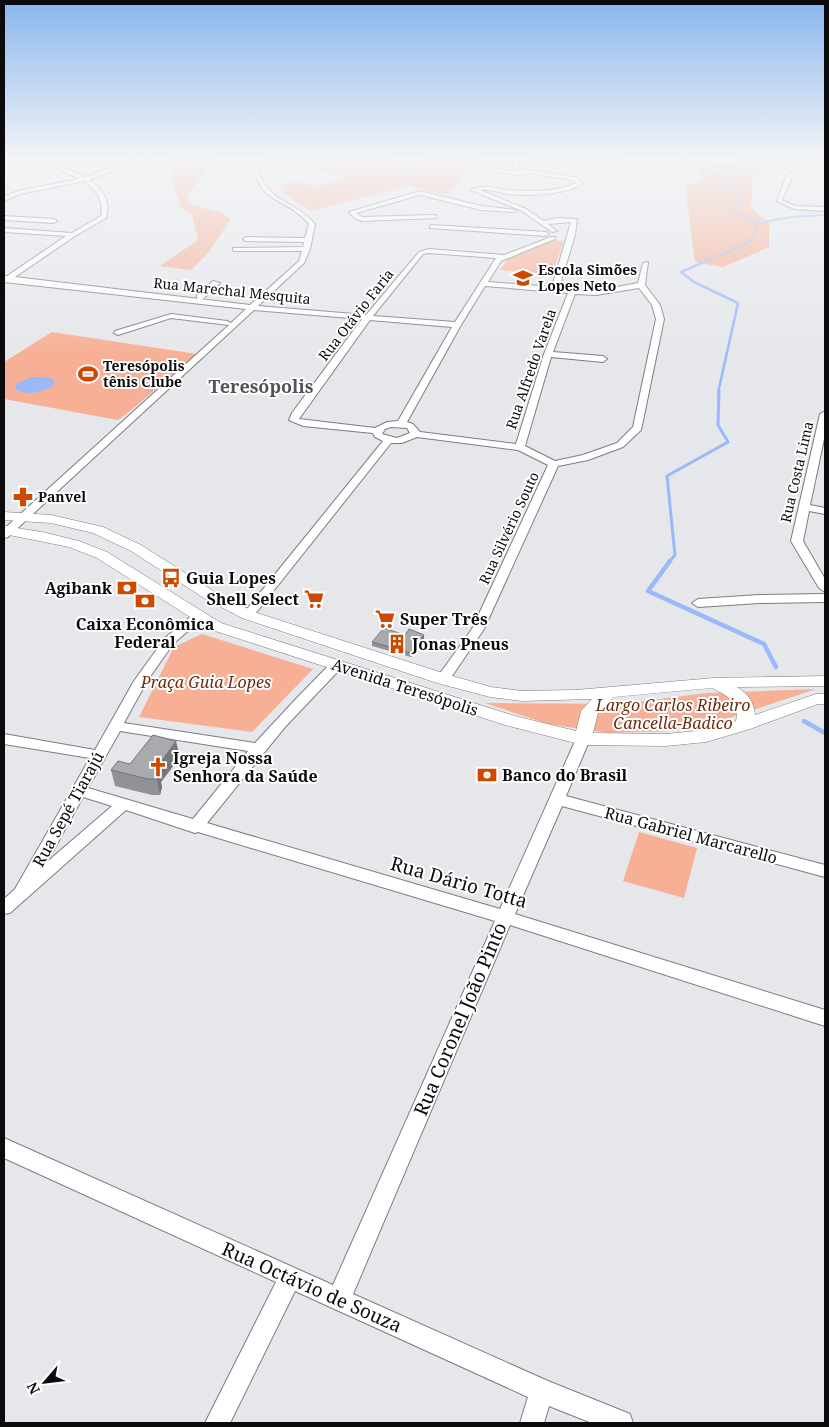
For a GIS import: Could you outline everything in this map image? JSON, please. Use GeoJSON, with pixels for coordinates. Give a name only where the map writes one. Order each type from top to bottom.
{"type":"FeatureCollection","features":[{"type":"Feature","properties":{"kind":"main road","name":"Avenida Teresópolis"},"geometry":{"type":"LineString","coordinates":[[4,516],[26,516],[57,520],[99,531],[135,548],[227,607],[248,616],[443,680],[490,692],[522,696],[609,692],[714,683],[825,682]]}},
{"type":"Feature","properties":{"kind":"main road","name":"Avenida Teresópolis"},"geometry":{"type":"LineString","coordinates":[[6,532],[74,544],[102,555],[215,626],[524,725],[583,739],[666,740],[706,736],[744,725],[816,699],[825,699]]}},
{"type":"Feature","properties":{"kind":"main road"},"geometry":{"type":"LineString","coordinates":[[714,683],[744,701],[748,713],[744,725]]}},
{"type":"Feature","properties":{"kind":"main road"},"geometry":{"type":"LineString","coordinates":[[583,739],[590,711],[609,692]]}},
{"type":"Feature","properties":{"kind":"street"},"geometry":{"type":"LineString","coordinates":[[36,233],[49,225]]}},
{"type":"Feature","properties":{"kind":"street"},"geometry":{"type":"LineString","coordinates":[[6,280],[91,225]]}},
{"type":"Feature","properties":{"kind":"street"},"geometry":{"type":"LineString","coordinates":[[6,532],[26,516],[302,262],[307,249],[312,225]]}},
{"type":"Feature","properties":{"kind":"street"},"geometry":{"type":"LineString","coordinates":[[544,225],[551,234]]}},
{"type":"Feature","properties":{"kind":"street"},"geometry":{"type":"LineString","coordinates":[[554,291],[574,225]]}},
{"type":"Feature","properties":{"kind":"street"},"geometry":{"type":"LineString","coordinates":[[432,227],[551,234],[565,238],[572,235]]}},
{"type":"Feature","properties":{"kind":"street"},"geometry":{"type":"LineString","coordinates":[[4,230],[73,235]]}},
{"type":"Feature","properties":{"kind":"street"},"geometry":{"type":"LineString","coordinates":[[401,424],[457,325],[498,260],[551,234]]}},
{"type":"Feature","properties":{"kind":"street"},"geometry":{"type":"LineString","coordinates":[[246,239],[309,240]]}},
{"type":"Feature","properties":{"kind":"street"},"geometry":{"type":"LineString","coordinates":[[236,249],[307,249]]}},
{"type":"Feature","properties":{"kind":"street","name":"Rua Otávio Faria"},"geometry":{"type":"LineString","coordinates":[[378,431],[303,423],[294,420],[294,415],[368,317],[423,252],[503,257]]}},
{"type":"Feature","properties":{"kind":"street"},"geometry":{"type":"LineString","coordinates":[[483,284],[554,291],[606,293],[640,285],[646,263]]}},
{"type":"Feature","properties":{"kind":"street","name":"Rua Marechal Mesquita"},"geometry":{"type":"LineString","coordinates":[[6,280],[254,308],[457,325]]}},
{"type":"Feature","properties":{"kind":"street"},"geometry":{"type":"LineString","coordinates":[[200,297],[216,284]]}},
{"type":"Feature","properties":{"kind":"street","name":"Rua Silvério Souto"},"geometry":{"type":"LineString","coordinates":[[443,680],[478,628],[554,464],[585,458],[620,445],[638,428],[660,319],[656,305],[640,285]]}},
{"type":"Feature","properties":{"kind":"street","name":"Rua Alfredo Varela"},"geometry":{"type":"LineString","coordinates":[[554,464],[520,447],[548,354],[572,292]]}},
{"type":"Feature","properties":{"kind":"street"},"geometry":{"type":"LineString","coordinates":[[118,333],[170,316],[227,324]]}},
{"type":"Feature","properties":{"kind":"street"},"geometry":{"type":"LineString","coordinates":[[548,354],[603,359]]}},
{"type":"Feature","properties":{"kind":"street","name":"Rua Costa Lima"},"geometry":{"type":"LineString","coordinates":[[825,414],[797,541],[825,588]]}},
{"type":"Feature","properties":{"kind":"street"},"geometry":{"type":"LineString","coordinates":[[415,434],[415,430],[410,426],[401,424],[390,424],[378,431],[378,435],[389,440],[405,440],[415,434],[520,447]]}},
{"type":"Feature","properties":{"kind":"street"},"geometry":{"type":"LineString","coordinates":[[248,616],[389,440]]}},
{"type":"Feature","properties":{"kind":"street"},"geometry":{"type":"LineString","coordinates":[[805,507],[825,511]]}},
{"type":"Feature","properties":{"kind":"street"},"geometry":{"type":"LineString","coordinates":[[698,603],[825,598]]}},
{"type":"Feature","properties":{"kind":"street"},"geometry":{"type":"LineString","coordinates":[[199,616],[169,641],[141,681],[116,726],[257,748]]}},
{"type":"Feature","properties":{"kind":"street"},"geometry":{"type":"LineString","coordinates":[[195,827],[257,748],[336,666]]}},
{"type":"Feature","properties":{"kind":"street","name":"Rua Sepé Tiarajú"},"geometry":{"type":"LineString","coordinates":[[21,893],[98,754],[116,726]]}},
{"type":"Feature","properties":{"kind":"street"},"geometry":{"type":"LineString","coordinates":[[4,739],[98,754]]}},
{"type":"Feature","properties":{"kind":"street","name":"Rua Coronel João Pinto"},"geometry":{"type":"LineString","coordinates":[[339,1299],[583,739]]}},
{"type":"Feature","properties":{"kind":"street","name":"Rua Dário Totta"},"geometry":{"type":"LineString","coordinates":[[79,791],[195,827],[504,917],[825,1018]]}},
{"type":"Feature","properties":{"kind":"street","name":"Rua Gabriel Marcarello"},"geometry":{"type":"LineString","coordinates":[[557,798],[825,871]]}},
{"type":"Feature","properties":{"kind":"street","name":"Rua Sepé Tiarajú"},"geometry":{"type":"LineString","coordinates":[[4,908],[123,805]]}},
{"type":"Feature","properties":{"kind":"street","name":"Rua Octávio de Souza"},"geometry":{"type":"LineString","coordinates":[[4,1148],[542,1391],[620,1423]]}},
{"type":"Feature","properties":{"kind":"street"},"geometry":{"type":"LineString","coordinates":[[217,1423],[290,1278]]}},
{"type":"Feature","properties":{"kind":"street"},"geometry":{"type":"LineString","coordinates":[[532,1423],[542,1391]]}},
{"type":"Feature","properties":{"kind":"green space"},"geometry":{"type":"Polygon","coordinates":[[[194,225],[227,225],[208,253],[191,270],[160,266],[198,240],[194,225]]]}},
{"type":"Feature","properties":{"kind":"green space"},"geometry":{"type":"Polygon","coordinates":[[[690,225],[769,225],[769,247],[723,267],[695,262],[690,225]]]}},
{"type":"Feature","properties":{"kind":"green space"},"geometry":{"type":"Polygon","coordinates":[[[553,240],[564,241],[552,275],[500,270],[507,260],[553,240]]]}},
{"type":"Feature","properties":{"kind":"green space","name":"Teresópolis tênis Clube"},"geometry":{"type":"Polygon","coordinates":[[[52,332],[197,354],[118,420],[4,399],[4,362],[52,332]]]}},
{"type":"Feature","properties":{"kind":"green space","name":"Praça Guia Lopes"},"geometry":{"type":"Polygon","coordinates":[[[202,634],[313,669],[252,732],[139,717],[174,647],[202,634]]]}},
{"type":"Feature","properties":{"kind":"green space","name":"Largo Carlos Ribeiro Cancella-Badico"},"geometry":{"type":"Polygon","coordinates":[[[816,689],[723,720],[674,731],[609,733],[548,724],[485,703],[622,704],[706,693],[816,689]]]}},
{"type":"Feature","properties":{"kind":"green space"},"geometry":{"type":"Polygon","coordinates":[[[639,832],[697,848],[684,898],[623,881],[639,832]]]}},
{"type":"Feature","properties":{"kind":"water"},"geometry":{"type":"Polygon","coordinates":[[[31,377],[53,379],[55,384],[46,390],[30,393],[15,389],[16,384],[31,377]]]}},
{"type":"Feature","properties":{"kind":"building","name":"Jonas Pneus"},"geometry":{"type":"Polygon","coordinates":[[[384,628],[405,635],[409,629],[424,635],[411,653],[372,642],[384,628]]]}},
{"type":"Feature","properties":{"kind":"building"},"geometry":{"type":"Polygon","coordinates":[[[153,735],[176,741],[155,770],[159,771],[157,779],[148,779],[111,770],[118,761],[130,764],[153,735]]]}},
{"type":"Feature","properties":{"kind":"waterway"},"geometry":{"type":"LineString","coordinates":[[706,261],[750,242],[756,225]]}},
{"type":"Feature","properties":{"kind":"waterway"},"geometry":{"type":"LineString","coordinates":[[709,260],[681,272],[694,282],[738,303],[718,393]]}},
{"type":"Feature","properties":{"kind":"waterway"},"geometry":{"type":"LineString","coordinates":[[669,562],[675,555],[667,476],[728,442],[718,425],[719,391]]}},
{"type":"Feature","properties":{"kind":"waterway"},"geometry":{"type":"LineString","coordinates":[[670,561],[648,591],[764,644],[776,667]]}},
{"type":"Feature","properties":{"kind":"waterway"},"geometry":{"type":"LineString","coordinates":[[804,721],[825,733]]}},
{"type":"Feature","properties":{"kind":"place","name":"Escola Simões Lopes Neto"},"geometry":{"type":"Point","coordinates":[523,278]}},
{"type":"Feature","properties":{"kind":"place","name":"Teresópolis tênis Clube"},"geometry":{"type":"Point","coordinates":[88,374]}},
{"type":"Feature","properties":{"kind":"place","name":"Panvel"},"geometry":{"type":"Point","coordinates":[23,497]}},
{"type":"Feature","properties":{"kind":"place","name":"Guia Lopes"},"geometry":{"type":"Point","coordinates":[171,578]}},
{"type":"Feature","properties":{"kind":"place","name":"Agibank"},"geometry":{"type":"Point","coordinates":[127,588]}},
{"type":"Feature","properties":{"kind":"place","name":"Shell Select"},"geometry":{"type":"Point","coordinates":[314,599]}},
{"type":"Feature","properties":{"kind":"place","name":"Caixa Econômica Federal"},"geometry":{"type":"Point","coordinates":[145,601]}},
{"type":"Feature","properties":{"kind":"place","name":"Super Três"},"geometry":{"type":"Point","coordinates":[385,619]}},
{"type":"Feature","properties":{"kind":"place","name":"Jonas Pneus"},"geometry":{"type":"Point","coordinates":[397,644]}},
{"type":"Feature","properties":{"kind":"place","name":"Igreja Nossa Senhora da Saúde"},"geometry":{"type":"Point","coordinates":[158,767]}},
{"type":"Feature","properties":{"kind":"place","name":"Banco do Brasil"},"geometry":{"type":"Point","coordinates":[487,775]}},
{"type":"Feature","properties":{"kind":"district","name":"Teresópolis"},"geometry":{"type":"Point","coordinates":[261,387]}}]}
